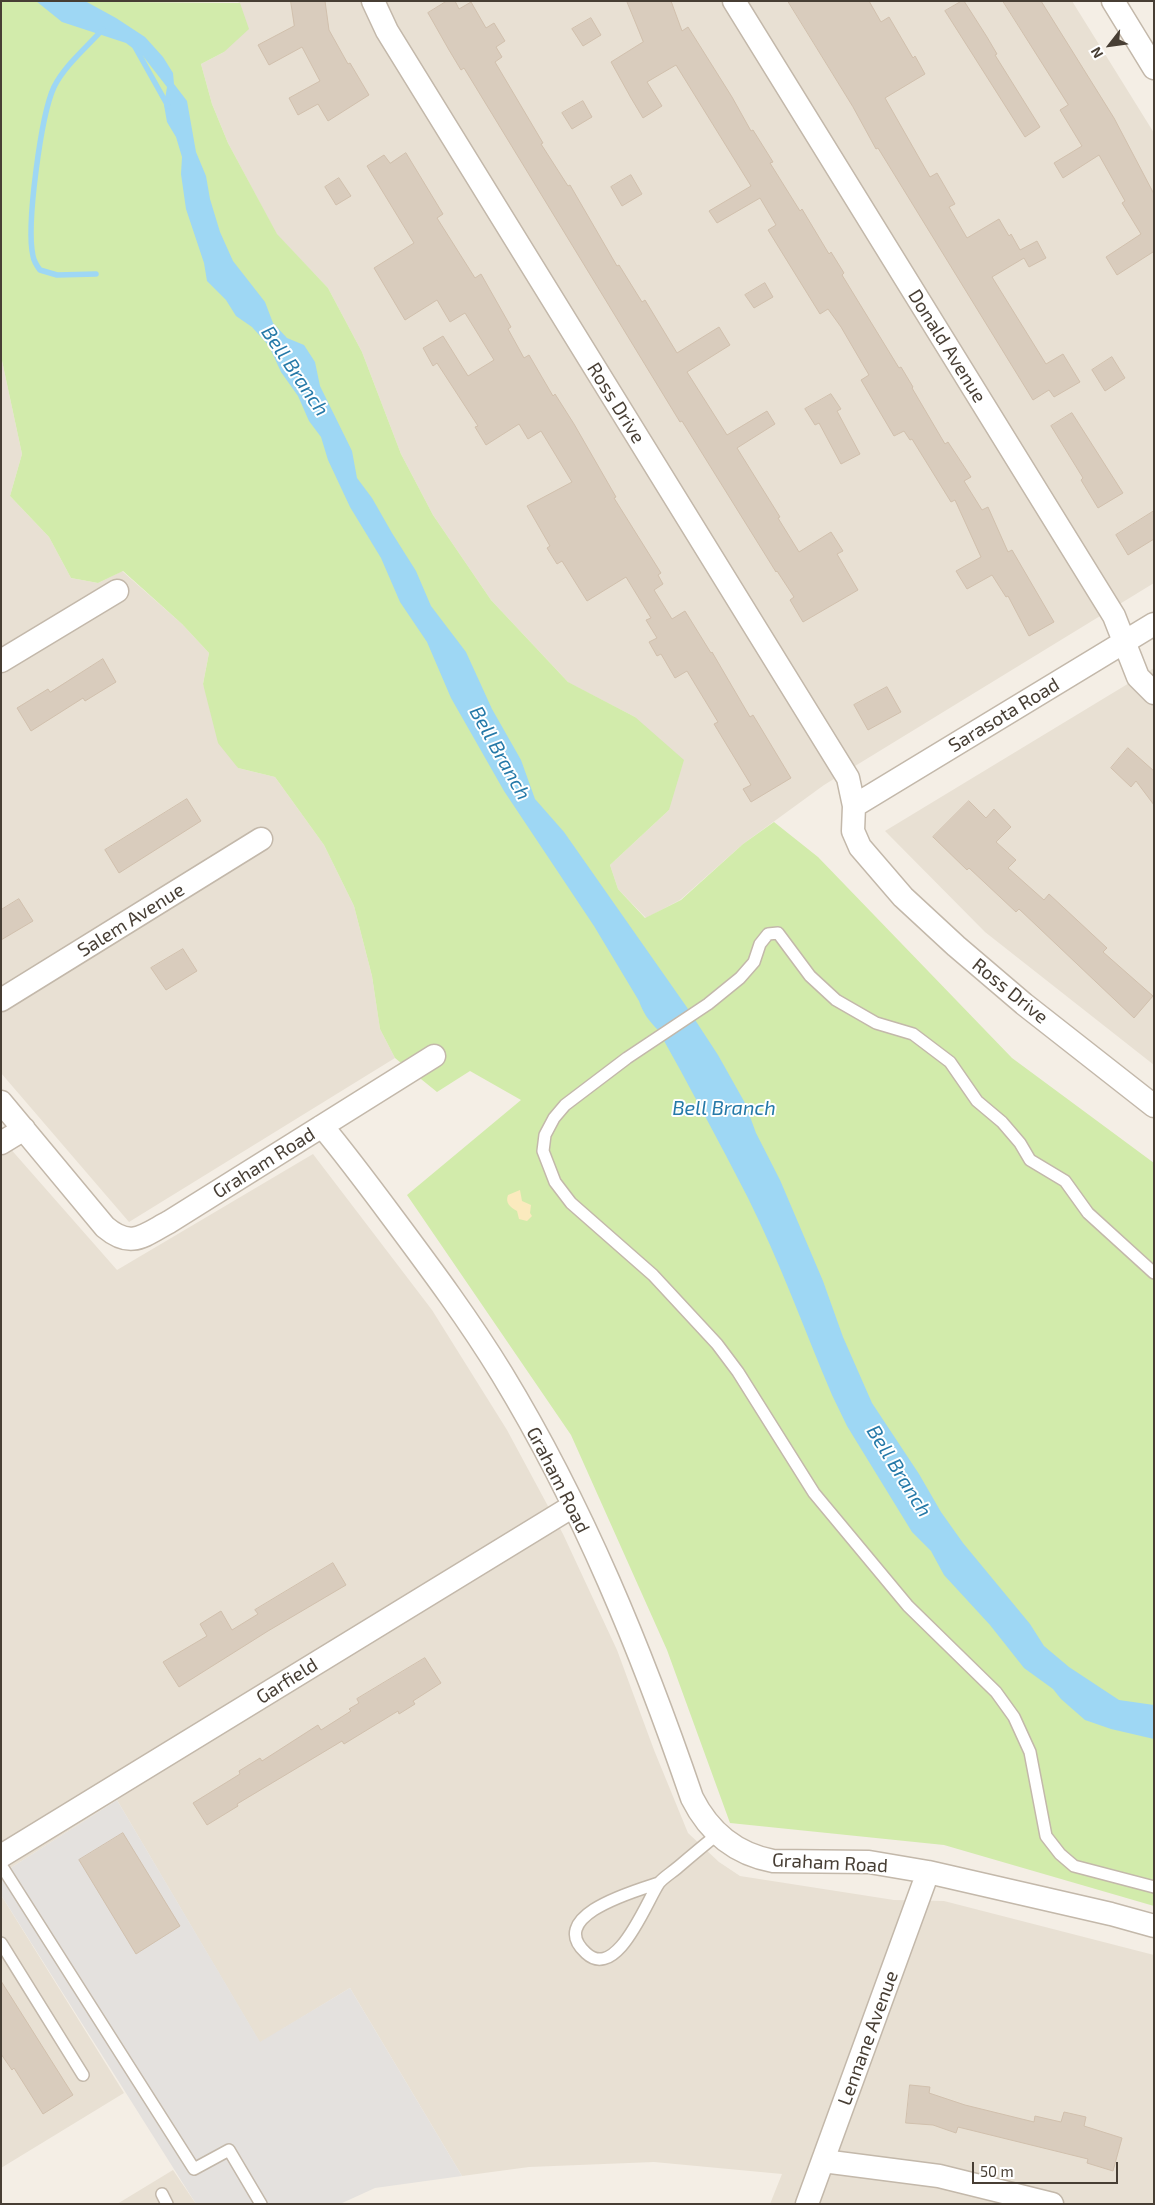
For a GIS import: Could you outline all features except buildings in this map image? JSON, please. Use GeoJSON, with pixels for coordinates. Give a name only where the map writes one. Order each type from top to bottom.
{"type":"FeatureCollection","features":[{"type":"Feature","properties":{"kind":"street","name":"Ross Drive"},"geometry":{"type":"LineString","coordinates":[[373,1],[387,31],[848,778],[854,806],[853,831],[860,847],[904,897],[956,946],[1024,1004],[1154,1106]]}},
{"type":"Feature","properties":{"kind":"street","name":"Donald Avenue"},"geometry":{"type":"LineString","coordinates":[[734,1],[1114,616],[1123,643],[1138,677],[1154,693]]}},
{"type":"Feature","properties":{"kind":"street"},"geometry":{"type":"LineString","coordinates":[[1113,1],[1154,68]]}},
{"type":"Feature","properties":{"kind":"street"},"geometry":{"type":"LineString","coordinates":[[1,661],[116,591]]}},
{"type":"Feature","properties":{"kind":"street","name":"Sarasota Road"},"geometry":{"type":"LineString","coordinates":[[854,806],[1154,624]]}},
{"type":"Feature","properties":{"kind":"street","name":"Salem Avenue"},"geometry":{"type":"LineString","coordinates":[[1,1000],[261,839]]}},
{"type":"Feature","properties":{"kind":"street"},"geometry":{"type":"LineString","coordinates":[[322,1126],[434,1056]]}},
{"type":"Feature","properties":{"kind":"street","name":"Graham Road"},"geometry":{"type":"LineString","coordinates":[[1,1102],[105,1227],[116,1236],[130,1240],[142,1237],[169,1222],[322,1126],[473,1328],[521,1406],[573,1506],[640,1654],[659,1701],[692,1798],[699,1811],[718,1834],[734,1847],[747,1854],[773,1861],[869,1862],[928,1872],[1111,1914],[1154,1926]]}},
{"type":"Feature","properties":{"kind":"street"},"geometry":{"type":"LineString","coordinates":[[1,1143],[24,1129]]}},
{"type":"Feature","properties":{"kind":"street","name":"Garfield"},"geometry":{"type":"LineString","coordinates":[[1,1856],[573,1506]]}},
{"type":"Feature","properties":{"kind":"street","name":"Lennane Avenue"},"geometry":{"type":"LineString","coordinates":[[807,2204],[928,1872]]}},
{"type":"Feature","properties":{"kind":"street"},"geometry":{"type":"LineString","coordinates":[[823,2161],[938,2176],[1052,2204]]}},
{"type":"Feature","properties":{"kind":"lane"},"geometry":{"type":"LineString","coordinates":[[1154,1273],[1088,1213],[1065,1181],[1030,1160],[1020,1143],[1002,1122],[977,1101],[950,1062],[913,1034],[876,1023],[836,1000],[810,976],[778,933],[768,934],[760,944],[754,962],[740,978],[708,1004],[565,1105],[554,1118],[545,1136],[543,1151],[555,1182],[571,1203],[653,1275],[717,1344],[738,1372],[814,1493],[908,1606],[996,1692],[1014,1717],[1030,1752],[1046,1836],[1060,1854],[1074,1866],[1154,1887]]}},
{"type":"Feature","properties":{"kind":"lane"},"geometry":{"type":"LineString","coordinates":[[659,1883],[620,1949],[609,1957],[596,1958],[588,1955],[580,1947],[575,1938],[577,1926],[589,1912],[659,1883],[718,1834]]}},
{"type":"Feature","properties":{"kind":"lane"},"geometry":{"type":"LineString","coordinates":[[1,1865],[194,2169],[229,2150],[261,2204]]}},
{"type":"Feature","properties":{"kind":"lane"},"geometry":{"type":"LineString","coordinates":[[1,1943],[83,2075]]}},
{"type":"Feature","properties":{"kind":"shaded area"},"geometry":{"type":"Polygon","coordinates":[[[235,1],[1072,1],[1154,133],[1154,583],[824,785],[743,844],[680,900],[646,918],[618,889],[610,865],[669,810],[635,717],[569,683],[491,600],[433,515],[401,454],[362,352],[328,288],[277,235],[228,143],[212,104],[201,64],[224,52],[240,3],[235,1]]]}},
{"type":"Feature","properties":{"kind":"shaded area"},"geometry":{"type":"Polygon","coordinates":[[[1,356],[22,454],[10,496],[49,537],[71,578],[98,583],[122,571],[182,624],[209,653],[203,684],[238,768],[275,777],[324,845],[354,906],[372,976],[380,1029],[395,1058],[129,1222],[1,1073],[1,356]]]}},
{"type":"Feature","properties":{"kind":"shaded area"},"geometry":{"type":"Polygon","coordinates":[[[1154,668],[1154,1065],[985,932],[885,831],[1154,668]]]}},
{"type":"Feature","properties":{"kind":"shaded area"},"geometry":{"type":"Polygon","coordinates":[[[1,1138],[117,1270],[313,1154],[432,1310],[507,1430],[563,1534],[617,1650],[654,1750],[688,1833],[719,1862],[740,1876],[894,1900],[944,1901],[1154,1955],[1154,2204],[770,2204],[782,2174],[654,2162],[529,2167],[462,2176],[350,1988],[260,2043],[117,1800],[1,1874],[1,1138]]]}},
{"type":"Feature","properties":{"kind":"shaded area"},"geometry":{"type":"Polygon","coordinates":[[[117,1800],[260,2042],[350,1988],[462,2176],[375,2188],[340,2204],[196,2204],[1,1895],[1,1874],[117,1800]]]}},
{"type":"Feature","properties":{"kind":"shaded area"},"geometry":{"type":"Polygon","coordinates":[[[1,1895],[124,2093],[1,2168],[1,1895]]]}},
{"type":"Feature","properties":{"kind":"shaded area"},"geometry":{"type":"Polygon","coordinates":[[[173,2170],[196,2204],[117,2204],[173,2170]]]}},
{"type":"Feature","properties":{"kind":"green space"},"geometry":{"type":"Polygon","coordinates":[[[1,1],[240,3],[249,29],[224,52],[201,64],[212,104],[228,143],[277,234],[328,288],[362,352],[401,454],[433,515],[491,600],[568,682],[635,717],[684,760],[669,810],[610,865],[618,889],[645,918],[681,900],[743,844],[774,822],[818,857],[1012,1058],[1154,1163],[1154,1906],[944,1845],[730,1823],[667,1650],[571,1435],[407,1195],[521,1100],[470,1071],[437,1092],[395,1058],[380,1029],[372,976],[354,906],[324,845],[275,777],[238,768],[218,743],[203,684],[209,653],[182,624],[123,571],[98,583],[71,578],[49,537],[10,496],[22,454],[1,356],[1,1]]]}},
{"type":"Feature","properties":{"kind":"sand"},"geometry":{"type":"Polygon","coordinates":[[[520,1190],[522,1201],[531,1205],[530,1213],[532,1216],[527,1221],[519,1219],[517,1211],[510,1206],[507,1200],[508,1195],[520,1190]]]}},
{"type":"Feature","properties":{"kind":"water","name":"Bell Branch"},"geometry":{"type":"Polygon","coordinates":[[[36,1],[85,1],[145,37],[163,57],[173,73],[174,84],[187,101],[196,152],[206,176],[210,199],[220,232],[233,261],[265,302],[273,323],[287,338],[304,345],[315,362],[320,386],[352,451],[357,478],[372,498],[416,571],[431,606],[466,652],[492,709],[521,760],[535,799],[564,832],[686,1006],[718,1055],[745,1103],[756,1133],[780,1180],[823,1281],[843,1337],[872,1403],[919,1474],[941,1512],[963,1543],[1030,1624],[1044,1646],[1069,1667],[1119,1700],[1154,1705],[1154,1739],[1111,1729],[1085,1720],[1061,1699],[1053,1689],[1024,1668],[990,1625],[944,1575],[931,1551],[912,1532],[847,1426],[832,1395],[760,1222],[658,1030],[644,1013],[639,1001],[594,926],[504,791],[451,698],[427,642],[400,602],[381,558],[350,507],[328,460],[321,437],[309,421],[298,396],[281,372],[269,346],[252,327],[236,316],[226,300],[207,281],[204,263],[186,209],[181,174],[182,157],[176,137],[167,122],[164,105],[167,87],[143,56],[126,43],[62,22],[36,1]]]}},
{"type":"Feature","properties":{"kind":"waterway"},"geometry":{"type":"LineString","coordinates":[[96,274],[57,275],[40,270],[33,256],[31,241],[36,171],[49,101],[54,87],[70,64],[103,29]]}},
{"type":"Feature","properties":{"kind":"waterway","name":"Bell Branch"},"geometry":{"type":"LineString","coordinates":[[135,47],[168,106]]}}]}
